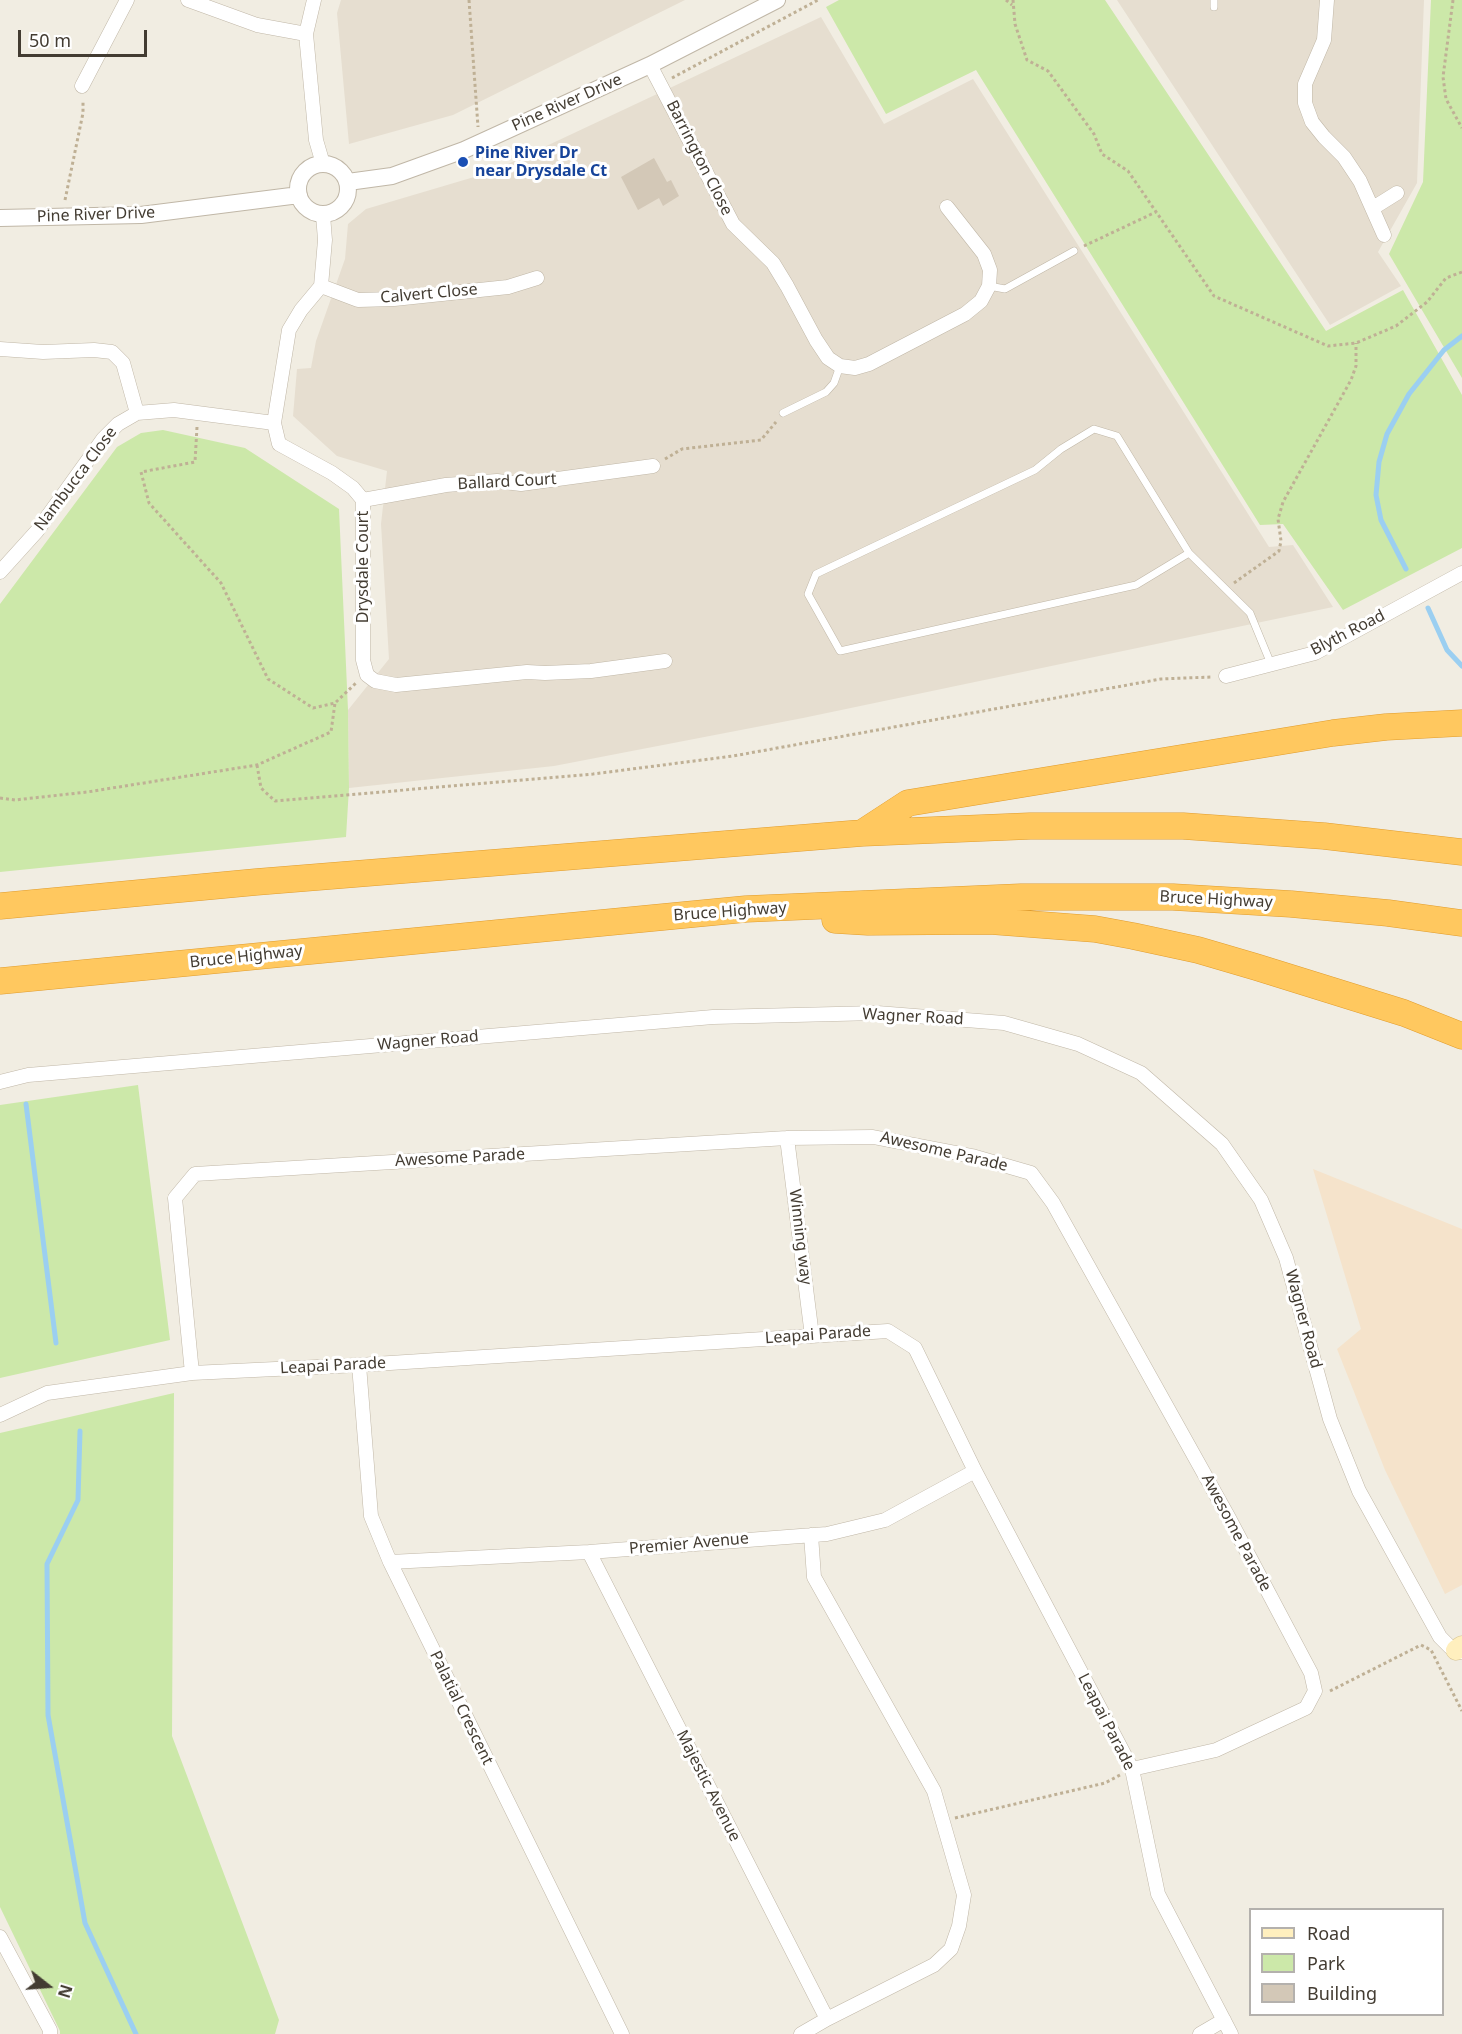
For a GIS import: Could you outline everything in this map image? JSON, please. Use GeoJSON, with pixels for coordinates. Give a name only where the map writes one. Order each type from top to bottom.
{"type":"FeatureCollection","features":[{"type":"Feature","properties":{"kind":"highway"},"geometry":{"type":"LineString","coordinates":[[862,833],[908,803],[1334,733],[1386,727],[1462,723]]}},
{"type":"Feature","properties":{"kind":"highway"},"geometry":{"type":"LineString","coordinates":[[0,906],[268,881],[862,833],[1030,826],[1183,826],[1324,836],[1462,852]]}},
{"type":"Feature","properties":{"kind":"highway","name":"Bruce Highway"},"geometry":{"type":"LineString","coordinates":[[0,981],[746,909],[1022,897],[1173,897],[1291,903],[1388,913],[1462,924]]}},
{"type":"Feature","properties":{"kind":"highway"},"geometry":{"type":"LineString","coordinates":[[746,909],[805,919],[868,922],[990,921],[1095,929],[1208,953],[1404,1013],[1462,1036]]}},
{"type":"Feature","properties":{"kind":"street"},"geometry":{"type":"LineString","coordinates":[[82,86],[128,0]]}},
{"type":"Feature","properties":{"kind":"street"},"geometry":{"type":"LineString","coordinates":[[188,0],[257,25],[306,33]]}},
{"type":"Feature","properties":{"kind":"street"},"geometry":{"type":"LineString","coordinates":[[314,0],[306,33],[316,140],[323,164]]}},
{"type":"Feature","properties":{"kind":"street","name":"Pine River Drive"},"geometry":{"type":"LineString","coordinates":[[348,182],[392,176],[479,143],[650,65],[777,0]]}},
{"type":"Feature","properties":{"kind":"street"},"geometry":{"type":"LineString","coordinates":[[1327,0],[1324,40],[1305,84],[1305,103],[1312,122],[1344,157],[1360,181],[1384,235]]}},
{"type":"Feature","properties":{"kind":"street","name":"Barrington Close"},"geometry":{"type":"LineString","coordinates":[[650,65],[733,224],[773,263],[816,340],[828,358],[840,366]]}},
{"type":"Feature","properties":{"kind":"street"},"geometry":{"type":"LineString","coordinates":[[323,164],[338,169],[348,182],[349,190],[338,210],[324,214],[308,209],[298,195],[303,174],[315,165],[323,164]]}},
{"type":"Feature","properties":{"kind":"street"},"geometry":{"type":"LineString","coordinates":[[1373,208],[1397,193]]}},
{"type":"Feature","properties":{"kind":"street","name":"Pine River Drive"},"geometry":{"type":"LineString","coordinates":[[0,218],[141,215],[298,195]]}},
{"type":"Feature","properties":{"kind":"street"},"geometry":{"type":"LineString","coordinates":[[840,366],[855,368],[869,364],[965,314],[981,301],[989,286],[990,270],[984,254],[947,207]]}},
{"type":"Feature","properties":{"kind":"street"},"geometry":{"type":"LineString","coordinates":[[274,423],[289,330],[301,310],[321,286],[325,240],[324,214]]}},
{"type":"Feature","properties":{"kind":"street","name":"Calvert Close"},"geometry":{"type":"LineString","coordinates":[[321,286],[358,300],[394,299],[508,287],[537,278]]}},
{"type":"Feature","properties":{"kind":"street"},"geometry":{"type":"LineString","coordinates":[[0,349],[42,352],[94,350],[112,352],[123,363],[137,413]]}},
{"type":"Feature","properties":{"kind":"street","name":"Nambucca Close"},"geometry":{"type":"LineString","coordinates":[[0,572],[37,531],[102,439],[118,424],[137,413],[174,410],[274,423]]}},
{"type":"Feature","properties":{"kind":"street","name":"Drysdale Court"},"geometry":{"type":"LineString","coordinates":[[274,423],[279,444],[332,473],[353,488],[363,500],[363,660],[367,675]]}},
{"type":"Feature","properties":{"kind":"street","name":"Ballard Court"},"geometry":{"type":"LineString","coordinates":[[363,500],[446,485],[497,481],[521,484],[653,466]]}},
{"type":"Feature","properties":{"kind":"street","name":"Blyth Road"},"geometry":{"type":"LineString","coordinates":[[1226,676],[1315,653],[1462,573]]}},
{"type":"Feature","properties":{"kind":"street"},"geometry":{"type":"LineString","coordinates":[[367,675],[375,681],[396,685],[527,672],[591,671],[664,661]]}},
{"type":"Feature","properties":{"kind":"street","name":"Wagner Road"},"geometry":{"type":"LineString","coordinates":[[0,1082],[28,1075],[713,1017],[877,1013],[1004,1023],[1078,1044],[1141,1073],[1222,1144],[1261,1200],[1286,1258],[1330,1419],[1359,1491],[1444,1644],[1460,1649]]}},
{"type":"Feature","properties":{"kind":"street","name":"Awesome Parade"},"geometry":{"type":"LineString","coordinates":[[192,1373],[175,1198],[195,1174],[787,1138],[873,1137],[972,1156],[1031,1173],[1053,1203],[1076,1244],[1230,1520],[1311,1673],[1315,1691],[1306,1708]]}},
{"type":"Feature","properties":{"kind":"street","name":"Winning way"},"geometry":{"type":"LineString","coordinates":[[787,1138],[812,1336]]}},
{"type":"Feature","properties":{"kind":"street","name":"Leapai Parade"},"geometry":{"type":"LineString","coordinates":[[0,1415],[47,1393],[192,1373],[359,1365],[888,1331],[915,1348],[975,1471],[1132,1769],[1158,1894],[1231,2034]]}},
{"type":"Feature","properties":{"kind":"street","name":"Palatial Crescent"},"geometry":{"type":"LineString","coordinates":[[359,1365],[371,1516],[390,1562],[622,2034]]}},
{"type":"Feature","properties":{"kind":"street","name":"Premier Avenue"},"geometry":{"type":"LineString","coordinates":[[390,1562],[589,1552],[827,1534],[885,1520],[975,1471]]}},
{"type":"Feature","properties":{"kind":"street"},"geometry":{"type":"LineString","coordinates":[[801,2034],[934,1965],[951,1949],[959,1926],[964,1895],[934,1791],[814,1577],[811,1535]]}},
{"type":"Feature","properties":{"kind":"street","name":"Majestic Avenue"},"geometry":{"type":"LineString","coordinates":[[589,1552],[827,2019]]}},
{"type":"Feature","properties":{"kind":"street"},"geometry":{"type":"LineString","coordinates":[[1132,1769],[1216,1750],[1306,1708]]}},
{"type":"Feature","properties":{"kind":"street"},"geometry":{"type":"LineString","coordinates":[[0,1936],[51,2030],[50,2034]]}},
{"type":"Feature","properties":{"kind":"street"},"geometry":{"type":"LineString","coordinates":[[1200,2034],[1224,2020]]}},
{"type":"Feature","properties":{"kind":"lane"},"geometry":{"type":"LineString","coordinates":[[989,286],[1005,289],[1074,250]]}},
{"type":"Feature","properties":{"kind":"lane"},"geometry":{"type":"LineString","coordinates":[[783,414],[826,392],[834,383],[840,366]]}},
{"type":"Feature","properties":{"kind":"lane"},"geometry":{"type":"LineString","coordinates":[[1189,553],[1136,585],[840,651],[808,594],[816,574],[1035,470],[1061,449],[1094,429],[1117,436],[1189,553],[1250,613],[1271,664]]}},
{"type":"Feature","properties":{"kind":"path"},"geometry":{"type":"LineString","coordinates":[[469,0],[479,143]]}},
{"type":"Feature","properties":{"kind":"path"},"geometry":{"type":"LineString","coordinates":[[660,84],[818,0]]}},
{"type":"Feature","properties":{"kind":"path"},"geometry":{"type":"LineString","coordinates":[[1006,0],[1013,7]]}},
{"type":"Feature","properties":{"kind":"path"},"geometry":{"type":"LineString","coordinates":[[1013,0],[1015,24],[1027,60],[1048,72],[1094,134],[1102,154],[1128,171],[1214,296],[1328,346],[1356,343],[1396,326],[1427,303],[1446,278],[1460,273]]}},
{"type":"Feature","properties":{"kind":"path"},"geometry":{"type":"LineString","coordinates":[[1453,0],[1443,77],[1446,99],[1462,128]]}},
{"type":"Feature","properties":{"kind":"path"},"geometry":{"type":"LineString","coordinates":[[62,218],[83,113],[82,86]]}},
{"type":"Feature","properties":{"kind":"path"},"geometry":{"type":"LineString","coordinates":[[1074,250],[1156,212]]}},
{"type":"Feature","properties":{"kind":"path"},"geometry":{"type":"LineString","coordinates":[[1225,589],[1279,551],[1281,541],[1278,519],[1284,502],[1351,380],[1356,366],[1356,343]]}},
{"type":"Feature","properties":{"kind":"path"},"geometry":{"type":"LineString","coordinates":[[198,413],[195,462],[141,472],[149,503],[221,583],[268,678],[313,708],[334,703],[367,675]]}},
{"type":"Feature","properties":{"kind":"path"},"geometry":{"type":"LineString","coordinates":[[653,466],[682,449],[761,440],[783,414]]}},
{"type":"Feature","properties":{"kind":"path"},"geometry":{"type":"LineString","coordinates":[[257,765],[261,788],[275,801],[593,774],[733,756],[1161,680],[1226,676]]}},
{"type":"Feature","properties":{"kind":"path"},"geometry":{"type":"LineString","coordinates":[[0,798],[15,800],[87,792],[257,765],[331,732],[334,703]]}},
{"type":"Feature","properties":{"kind":"path"},"geometry":{"type":"LineString","coordinates":[[1306,1708],[1320,1709],[1322,1695],[1421,1645],[1431,1650],[1462,1711]]}},
{"type":"Feature","properties":{"kind":"path"},"geometry":{"type":"LineString","coordinates":[[954,1819],[1105,1783],[1132,1769]]}},
{"type":"Feature","properties":{"kind":"shaded area"},"geometry":{"type":"Polygon","coordinates":[[[341,0],[685,0],[453,115],[349,144],[337,13],[341,0]]]}},
{"type":"Feature","properties":{"kind":"shaded area"},"geometry":{"type":"Polygon","coordinates":[[[1117,0],[1424,0],[1417,183],[1378,252],[1401,286],[1330,325],[1117,0]]]}},
{"type":"Feature","properties":{"kind":"shaded area"},"geometry":{"type":"Polygon","coordinates":[[[821,17],[884,124],[973,79],[1269,547],[1293,545],[1333,607],[803,718],[554,766],[349,788],[348,710],[389,659],[381,524],[387,471],[337,456],[293,416],[297,369],[311,368],[316,341],[345,259],[348,224],[366,209],[491,172],[821,17]]]}},
{"type":"Feature","properties":{"kind":"shaded area"},"geometry":{"type":"Polygon","coordinates":[[[1313,1169],[1462,1229],[1462,1585],[1445,1594],[1385,1470],[1337,1349],[1361,1329],[1313,1169]]]}},
{"type":"Feature","properties":{"kind":"green space"},"geometry":{"type":"Polygon","coordinates":[[[839,0],[1105,0],[1326,331],[1403,290],[1462,395],[1462,548],[1343,610],[1283,524],[1260,525],[976,70],[886,114],[826,7],[839,0]]]}},
{"type":"Feature","properties":{"kind":"green space"},"geometry":{"type":"Polygon","coordinates":[[[1431,0],[1462,0],[1462,378],[1389,254],[1423,182],[1431,0]]]}},
{"type":"Feature","properties":{"kind":"green space"},"geometry":{"type":"Polygon","coordinates":[[[163,430],[245,448],[339,509],[348,710],[349,788],[346,837],[0,872],[0,604],[117,447],[141,433],[163,430]]]}},
{"type":"Feature","properties":{"kind":"green space"},"geometry":{"type":"Polygon","coordinates":[[[138,1085],[170,1340],[0,1378],[0,1105],[138,1085]]]}},
{"type":"Feature","properties":{"kind":"green space"},"geometry":{"type":"Polygon","coordinates":[[[174,1393],[172,1736],[279,2020],[275,2034],[60,2034],[0,1907],[0,1433],[174,1393]]]}},
{"type":"Feature","properties":{"kind":"building"},"geometry":{"type":"Polygon","coordinates":[[[654,158],[667,182],[671,180],[679,196],[663,206],[659,198],[638,210],[621,177],[654,158]]]}},
{"type":"Feature","properties":{"kind":"waterway"},"geometry":{"type":"LineString","coordinates":[[1406,569],[1381,520],[1376,495],[1379,462],[1387,434],[1409,394],[1444,350],[1462,336]]}},
{"type":"Feature","properties":{"kind":"waterway"},"geometry":{"type":"LineString","coordinates":[[1428,608],[1447,650],[1462,666]]}},
{"type":"Feature","properties":{"kind":"waterway"},"geometry":{"type":"LineString","coordinates":[[26,1104],[56,1343]]}},
{"type":"Feature","properties":{"kind":"waterway"},"geometry":{"type":"LineString","coordinates":[[80,1431],[78,1500],[47,1564],[48,1715],[85,1923],[136,2034]]}},
{"type":"Feature","properties":{"kind":"place","name":"Pine River Dr near Drysdale Ct"},"geometry":{"type":"Point","coordinates":[463,162]}}]}
